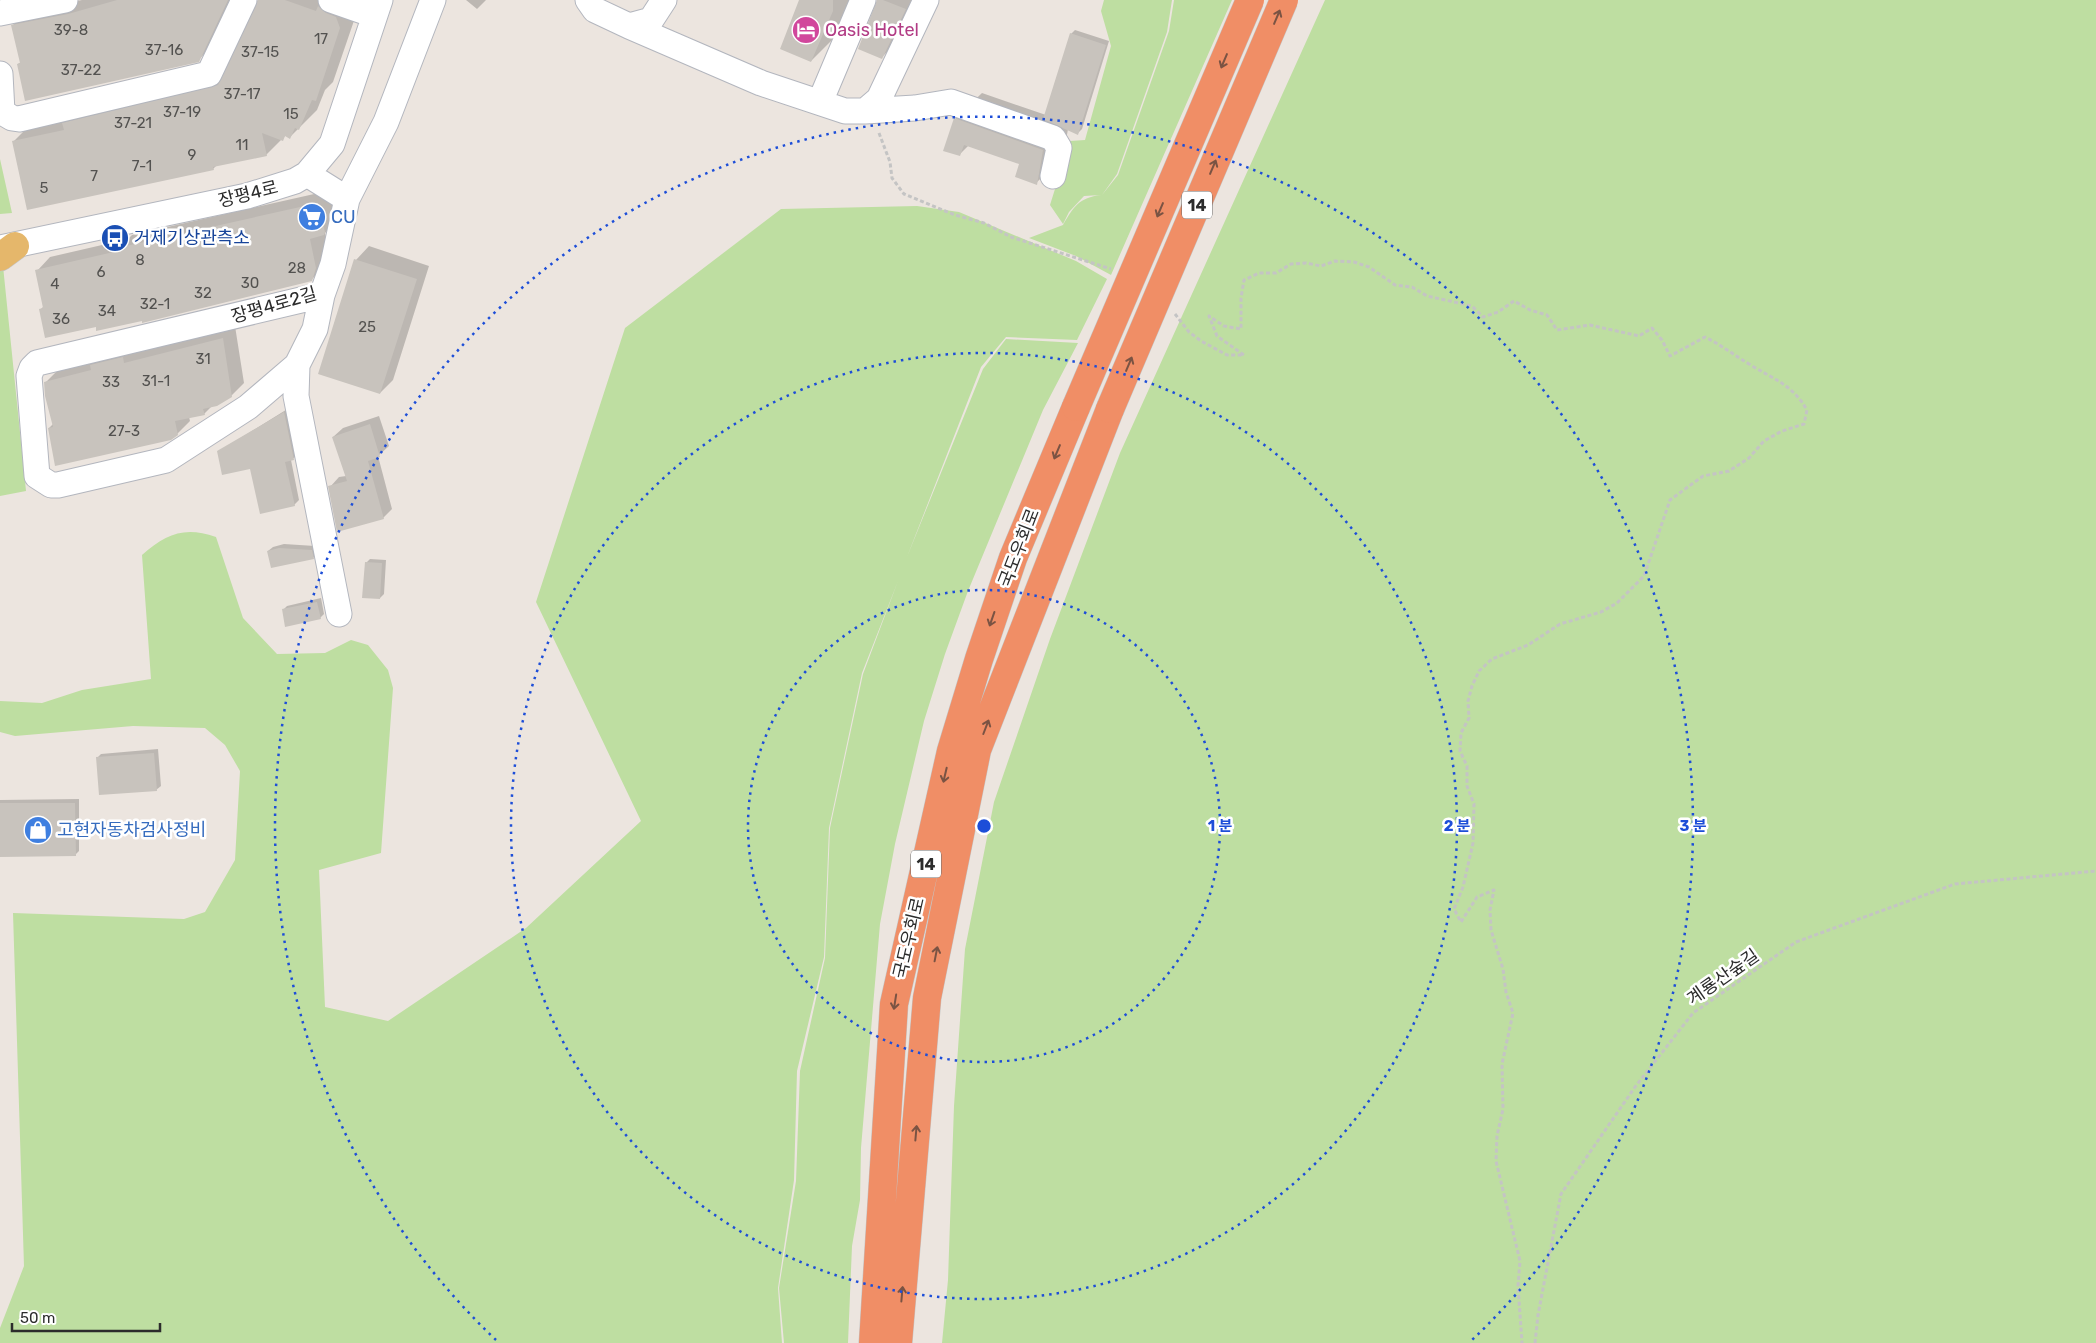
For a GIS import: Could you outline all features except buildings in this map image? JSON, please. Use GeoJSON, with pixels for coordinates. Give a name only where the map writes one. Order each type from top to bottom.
{"type":"FeatureCollection","features":[{"type":"Feature","properties":{"kind":"highway","name":"14"},"geometry":{"type":"LineString","coordinates":[[1132,274],[1250,0]]}},
{"type":"Feature","properties":{"kind":"highway","name":"14"},"geometry":{"type":"LineString","coordinates":[[1161,290],[1284,0]]}},
{"type":"Feature","properties":{"kind":"highway","name":"국도우회로"},"geometry":{"type":"LineString","coordinates":[[873,1343],[894,1004],[951,751],[1013,558],[1132,274]]}},
{"type":"Feature","properties":{"kind":"highway","name":"국도우회로"},"geometry":{"type":"LineString","coordinates":[[898,1343],[927,998],[977,750],[1110,409],[1161,290]]}},
{"type":"Feature","properties":{"kind":"street"},"geometry":{"type":"LineString","coordinates":[[0,13],[64,0]]}},
{"type":"Feature","properties":{"kind":"street"},"geometry":{"type":"LineString","coordinates":[[0,74],[2,112],[6,116],[18,119],[209,74],[244,0]]}},
{"type":"Feature","properties":{"kind":"street"},"geometry":{"type":"LineString","coordinates":[[331,0],[377,8]]}},
{"type":"Feature","properties":{"kind":"street","name":"장평4로2길"},"geometry":{"type":"LineString","coordinates":[[297,365],[248,407],[166,460],[51,485],[37,476],[29,376],[32,368],[37,363],[322,295],[334,264],[347,199],[386,122],[433,0]]}},
{"type":"Feature","properties":{"kind":"street"},"geometry":{"type":"LineString","coordinates":[[588,0],[595,10],[629,26],[761,83],[845,111],[915,108],[951,102],[1053,138],[1059,148],[1053,176]]}},
{"type":"Feature","properties":{"kind":"street"},"geometry":{"type":"LineString","coordinates":[[629,26],[651,20],[664,0]]}},
{"type":"Feature","properties":{"kind":"street"},"geometry":{"type":"LineString","coordinates":[[820,102],[863,0]]}},
{"type":"Feature","properties":{"kind":"street"},"geometry":{"type":"LineString","coordinates":[[866,111],[879,99],[926,0]]}},
{"type":"Feature","properties":{"kind":"street","name":"장평4로"},"geometry":{"type":"LineString","coordinates":[[4,248],[247,196],[295,181],[307,174],[332,144],[377,8]]}},
{"type":"Feature","properties":{"kind":"street"},"geometry":{"type":"LineString","coordinates":[[307,174],[347,199]]}},
{"type":"Feature","properties":{"kind":"street"},"geometry":{"type":"LineString","coordinates":[[322,295],[315,329],[297,365],[296,396],[339,614]]}},
{"type":"Feature","properties":{"kind":"path"},"geometry":{"type":"LineString","coordinates":[[866,111],[877,128],[890,162],[892,178],[904,194],[955,215],[984,223],[1012,237],[1132,274]]}},
{"type":"Feature","properties":{"kind":"path"},"geometry":{"type":"LineString","coordinates":[[1161,290],[1178,320],[1201,341],[1228,355],[1244,355],[1217,336],[1209,316],[1224,326],[1241,329],[1241,298],[1244,280],[1259,273],[1276,273],[1290,264],[1306,263],[1321,266],[1335,260],[1354,262],[1369,267],[1395,285],[1412,287],[1427,296],[1472,306],[1483,317],[1498,312],[1514,301],[1530,310],[1547,315],[1557,330],[1590,325],[1639,336],[1652,328],[1662,340],[1670,356],[1705,337],[1725,347],[1755,368],[1776,378],[1799,395],[1807,410],[1804,424],[1782,431],[1764,442],[1749,458],[1728,472],[1703,476],[1670,500],[1644,576],[1617,603],[1601,612],[1560,624],[1528,645],[1492,659],[1479,671],[1472,686],[1468,701],[1469,718],[1461,733],[1460,750],[1466,766],[1467,786],[1474,804],[1473,843],[1462,887],[1454,909],[1461,922],[1477,897],[1494,890],[1490,910],[1491,930],[1503,969],[1506,992],[1513,1013],[1502,1064],[1503,1109],[1497,1136],[1496,1162],[1520,1261],[1518,1286],[1522,1343]]}},
{"type":"Feature","properties":{"kind":"path","name":"계룡산숲길"},"geometry":{"type":"LineString","coordinates":[[1535,1343],[1538,1315],[1561,1194],[1635,1087],[1693,1014],[1796,942],[1955,884],[2096,871]]}},
{"type":"Feature","properties":{"kind":"green space"},"geometry":{"type":"Polygon","coordinates":[[[1104,0],[1172,0],[1167,32],[1117,174],[1102,195],[1118,175],[1169,31],[1174,0],[1232,0],[1111,275],[1076,256],[1029,238],[1063,225],[1078,204],[1087,198],[1101,195],[1084,196],[1069,212],[1063,224],[1050,205],[1070,141],[1085,140],[1111,46],[1101,11],[1104,0]]]}},
{"type":"Feature","properties":{"kind":"green space"},"geometry":{"type":"Polygon","coordinates":[[[1325,0],[2096,0],[2096,1343],[942,1343],[948,1280],[954,1106],[965,949],[994,802],[1050,639],[1120,453],[1325,0]]]}},
{"type":"Feature","properties":{"kind":"green space"},"geometry":{"type":"Polygon","coordinates":[[[0,159],[12,213],[0,214],[0,159]]]}},
{"type":"Feature","properties":{"kind":"green space"},"geometry":{"type":"Polygon","coordinates":[[[917,206],[959,212],[1076,261],[1107,279],[1077,340],[1006,337],[981,367],[907,557],[983,369],[1006,339],[1078,343],[1043,410],[968,591],[945,654],[924,721],[895,844],[880,924],[861,1148],[860,1200],[852,1246],[848,1343],[784,1343],[779,1288],[796,1181],[800,1071],[825,958],[830,828],[863,674],[898,581],[862,673],[829,828],[824,957],[797,1071],[794,1180],[778,1288],[782,1343],[0,1343],[0,1328],[24,1266],[13,913],[184,919],[205,912],[235,860],[240,771],[225,745],[205,728],[133,726],[15,736],[0,732],[0,701],[42,703],[82,690],[151,679],[142,555],[168,537],[185,532],[216,537],[243,618],[277,654],[325,653],[351,640],[368,645],[388,670],[393,688],[381,853],[319,870],[325,1007],[388,1021],[526,928],[641,821],[536,602],[625,328],[781,209],[917,206]]]}},
{"type":"Feature","properties":{"kind":"green space"},"geometry":{"type":"Polygon","coordinates":[[[3,266],[26,491],[0,496],[0,268],[3,266]]]}},
{"type":"Feature","properties":{"kind":"place","name":"Oasis Hotel"},"geometry":{"type":"Point","coordinates":[806,30]}},
{"type":"Feature","properties":{"kind":"place","name":"CU"},"geometry":{"type":"Point","coordinates":[312,217]}},
{"type":"Feature","properties":{"kind":"place","name":"거제기상관측소"},"geometry":{"type":"Point","coordinates":[115,238]}},
{"type":"Feature","properties":{"kind":"place","name":"고현자동차검사정비"},"geometry":{"type":"Point","coordinates":[38,830]}}]}
